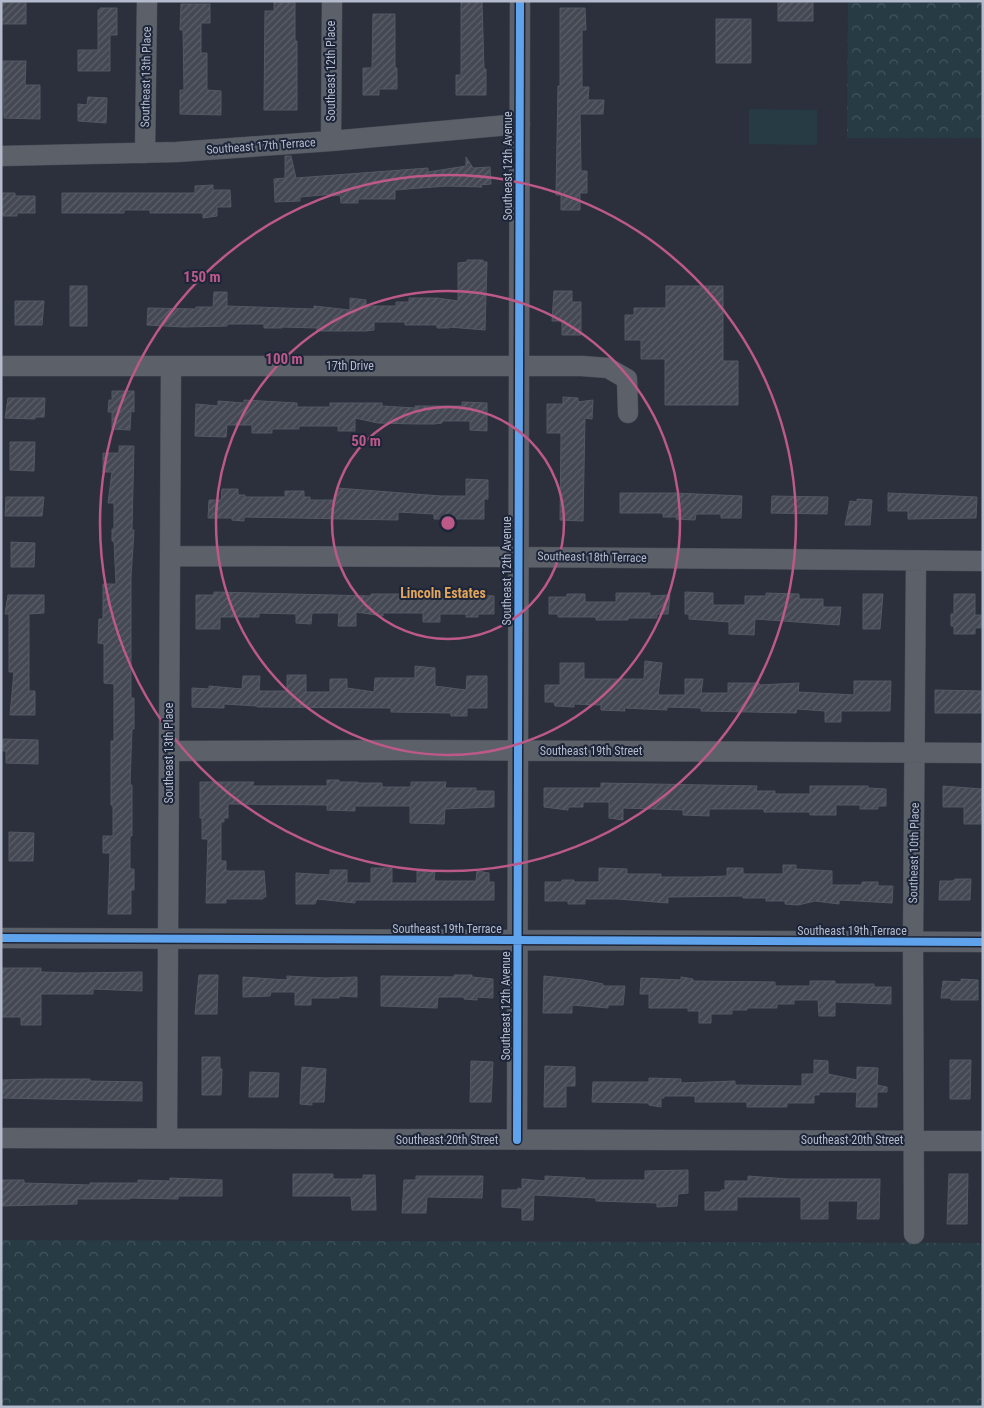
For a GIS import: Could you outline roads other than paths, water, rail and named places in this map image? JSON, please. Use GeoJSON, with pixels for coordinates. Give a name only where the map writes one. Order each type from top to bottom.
{"type":"FeatureCollection","features":[{"type":"Feature","properties":{"kind":"street","name":"Southeast 13th Place"},"geometry":{"type":"LineString","coordinates":[[145,153],[147,1]]}},
{"type":"Feature","properties":{"kind":"street","name":"Southeast 12th Place"},"geometry":{"type":"LineString","coordinates":[[331,141],[332,1]]}},
{"type":"Feature","properties":{"kind":"street","name":"Southeast 12th Avenue"},"geometry":{"type":"LineString","coordinates":[[517,1140],[520,1]]}},
{"type":"Feature","properties":{"kind":"street","name":"Southeast 17th Terrace"},"geometry":{"type":"LineString","coordinates":[[1,156],[177,152],[331,141],[520,124]]}},
{"type":"Feature","properties":{"kind":"street","name":"17th Drive"},"geometry":{"type":"LineString","coordinates":[[1,366],[582,366],[608,368],[627,379],[628,414]]}},
{"type":"Feature","properties":{"kind":"street","name":"Southeast 13th Place"},"geometry":{"type":"LineString","coordinates":[[167,1138],[171,367]]}},
{"type":"Feature","properties":{"kind":"street","name":"Southeast 18th Terrace"},"geometry":{"type":"LineString","coordinates":[[170,556],[983,561]]}},
{"type":"Feature","properties":{"kind":"street","name":"Southeast 10th Place"},"geometry":{"type":"LineString","coordinates":[[914,1234],[913,942],[916,752],[916,561]]}},
{"type":"Feature","properties":{"kind":"street","name":"Southeast 19th Street"},"geometry":{"type":"LineString","coordinates":[[170,752],[518,750],[983,752]]}},
{"type":"Feature","properties":{"kind":"street","name":"Southeast 19th Terrace"},"geometry":{"type":"LineString","coordinates":[[1,938],[983,942]]}},
{"type":"Feature","properties":{"kind":"street","name":"Southeast 20th Street"},"geometry":{"type":"LineString","coordinates":[[1,1138],[983,1141]]}},
{"type":"Feature","properties":{"kind":"district","name":"Lincoln Estates"},"geometry":{"type":"Point","coordinates":[443,593]}}]}
